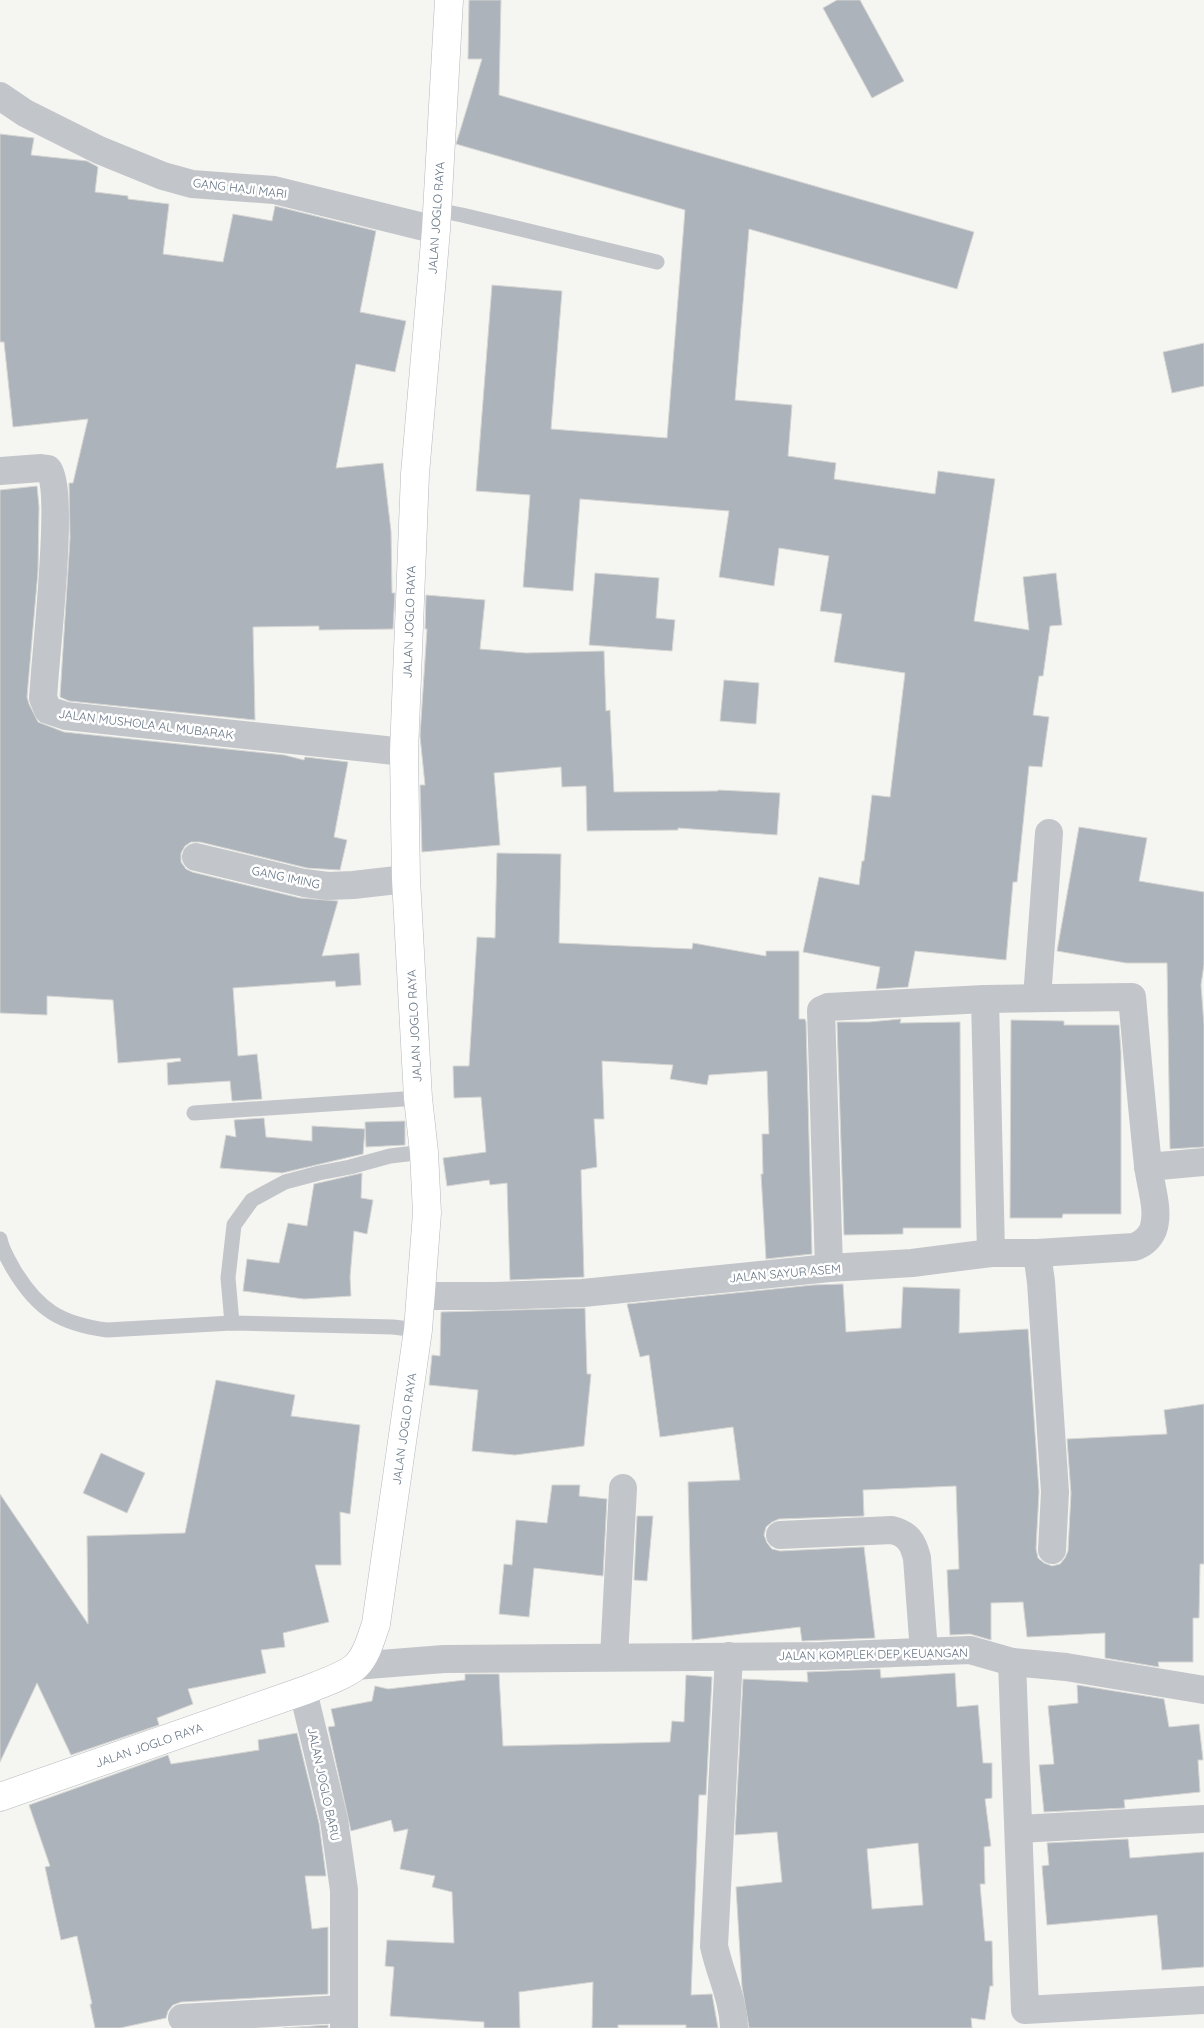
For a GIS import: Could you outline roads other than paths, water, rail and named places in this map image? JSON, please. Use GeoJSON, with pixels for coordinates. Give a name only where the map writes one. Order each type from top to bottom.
{"type":"FeatureCollection","features":[{"type":"Feature","properties":{"kind":"main road","name":"JALAN JOGLO RAYA"},"geometry":{"type":"LineString","coordinates":[[0,1797],[303,1691],[355,1666],[368,1646],[376,1624],[418,1330],[427,1212],[424,1152],[418,1098],[406,879],[404,752],[415,474],[437,220],[449,0]]}},
{"type":"Feature","properties":{"kind":"street","name":"GANG HAJI MARI"},"geometry":{"type":"LineString","coordinates":[[0,96],[25,113],[91,146],[163,176],[192,184],[274,190],[437,220]]}},
{"type":"Feature","properties":{"kind":"street","name":"JALAN MUSHOLA AL MUBARAK"},"geometry":{"type":"LineString","coordinates":[[0,472],[48,469],[54,481],[55,542],[43,698],[48,710],[66,716],[404,752]]}},
{"type":"Feature","properties":{"kind":"street"},"geometry":{"type":"LineString","coordinates":[[1037,998],[1049,833]]}},
{"type":"Feature","properties":{"kind":"street","name":"GANG IMING"},"geometry":{"type":"LineString","coordinates":[[196,857],[304,883],[328,886],[406,879]]}},
{"type":"Feature","properties":{"kind":"street"},"geometry":{"type":"LineString","coordinates":[[829,1268],[821,1010],[828,1007],[985,999],[1132,998],[1148,1167],[1204,1162]]}},
{"type":"Feature","properties":{"kind":"street"},"geometry":{"type":"LineString","coordinates":[[985,999],[991,1253]]}},
{"type":"Feature","properties":{"kind":"street","name":"JALAN SAYUR ASEM"},"geometry":{"type":"LineString","coordinates":[[422,1296],[583,1293],[829,1268],[912,1263],[991,1253],[1036,1253],[1134,1247],[1146,1241],[1153,1229],[1155,1211],[1148,1167]]}},
{"type":"Feature","properties":{"kind":"street"},"geometry":{"type":"LineString","coordinates":[[1036,1253],[1041,1282],[1055,1492],[1052,1550]]}},
{"type":"Feature","properties":{"kind":"street"},"geometry":{"type":"LineString","coordinates":[[614,1657],[623,1488]]}},
{"type":"Feature","properties":{"kind":"street"},"geometry":{"type":"LineString","coordinates":[[780,1535],[892,1530],[903,1532],[913,1542],[917,1558],[924,1652]]}},
{"type":"Feature","properties":{"kind":"street","name":"JALAN KOMPLEK DEP KEUANGAN"},"geometry":{"type":"LineString","coordinates":[[355,1666],[444,1659],[821,1656],[970,1650],[1012,1662],[1066,1667],[1204,1690]]}},
{"type":"Feature","properties":{"kind":"street"},"geometry":{"type":"LineString","coordinates":[[729,1656],[714,1946],[719,1968],[731,2000],[734,2028]]}},
{"type":"Feature","properties":{"kind":"street"},"geometry":{"type":"LineString","coordinates":[[1012,1662],[1025,2019],[1204,2000]]}},
{"type":"Feature","properties":{"kind":"street","name":"JALAN JOGLO BARU"},"geometry":{"type":"LineString","coordinates":[[303,1691],[334,1820],[344,1890],[343,2018]]}},
{"type":"Feature","properties":{"kind":"street"},"geometry":{"type":"LineString","coordinates":[[1019,1829],[1204,1818]]}},
{"type":"Feature","properties":{"kind":"street"},"geometry":{"type":"LineString","coordinates":[[182,2018],[343,2018]]}},
{"type":"Feature","properties":{"kind":"lane"},"geometry":{"type":"LineString","coordinates":[[437,220],[462,215],[657,262]]}},
{"type":"Feature","properties":{"kind":"lane"},"geometry":{"type":"LineString","coordinates":[[194,1113],[418,1098]]}},
{"type":"Feature","properties":{"kind":"lane"},"geometry":{"type":"LineString","coordinates":[[232,1323],[228,1278],[234,1225],[252,1200],[285,1182],[390,1156],[424,1152]]}},
{"type":"Feature","properties":{"kind":"lane"},"geometry":{"type":"LineString","coordinates":[[0,1238],[1,1248],[20,1280],[42,1307],[56,1316],[89,1328],[107,1330],[232,1323],[392,1327],[418,1330]]}}]}
